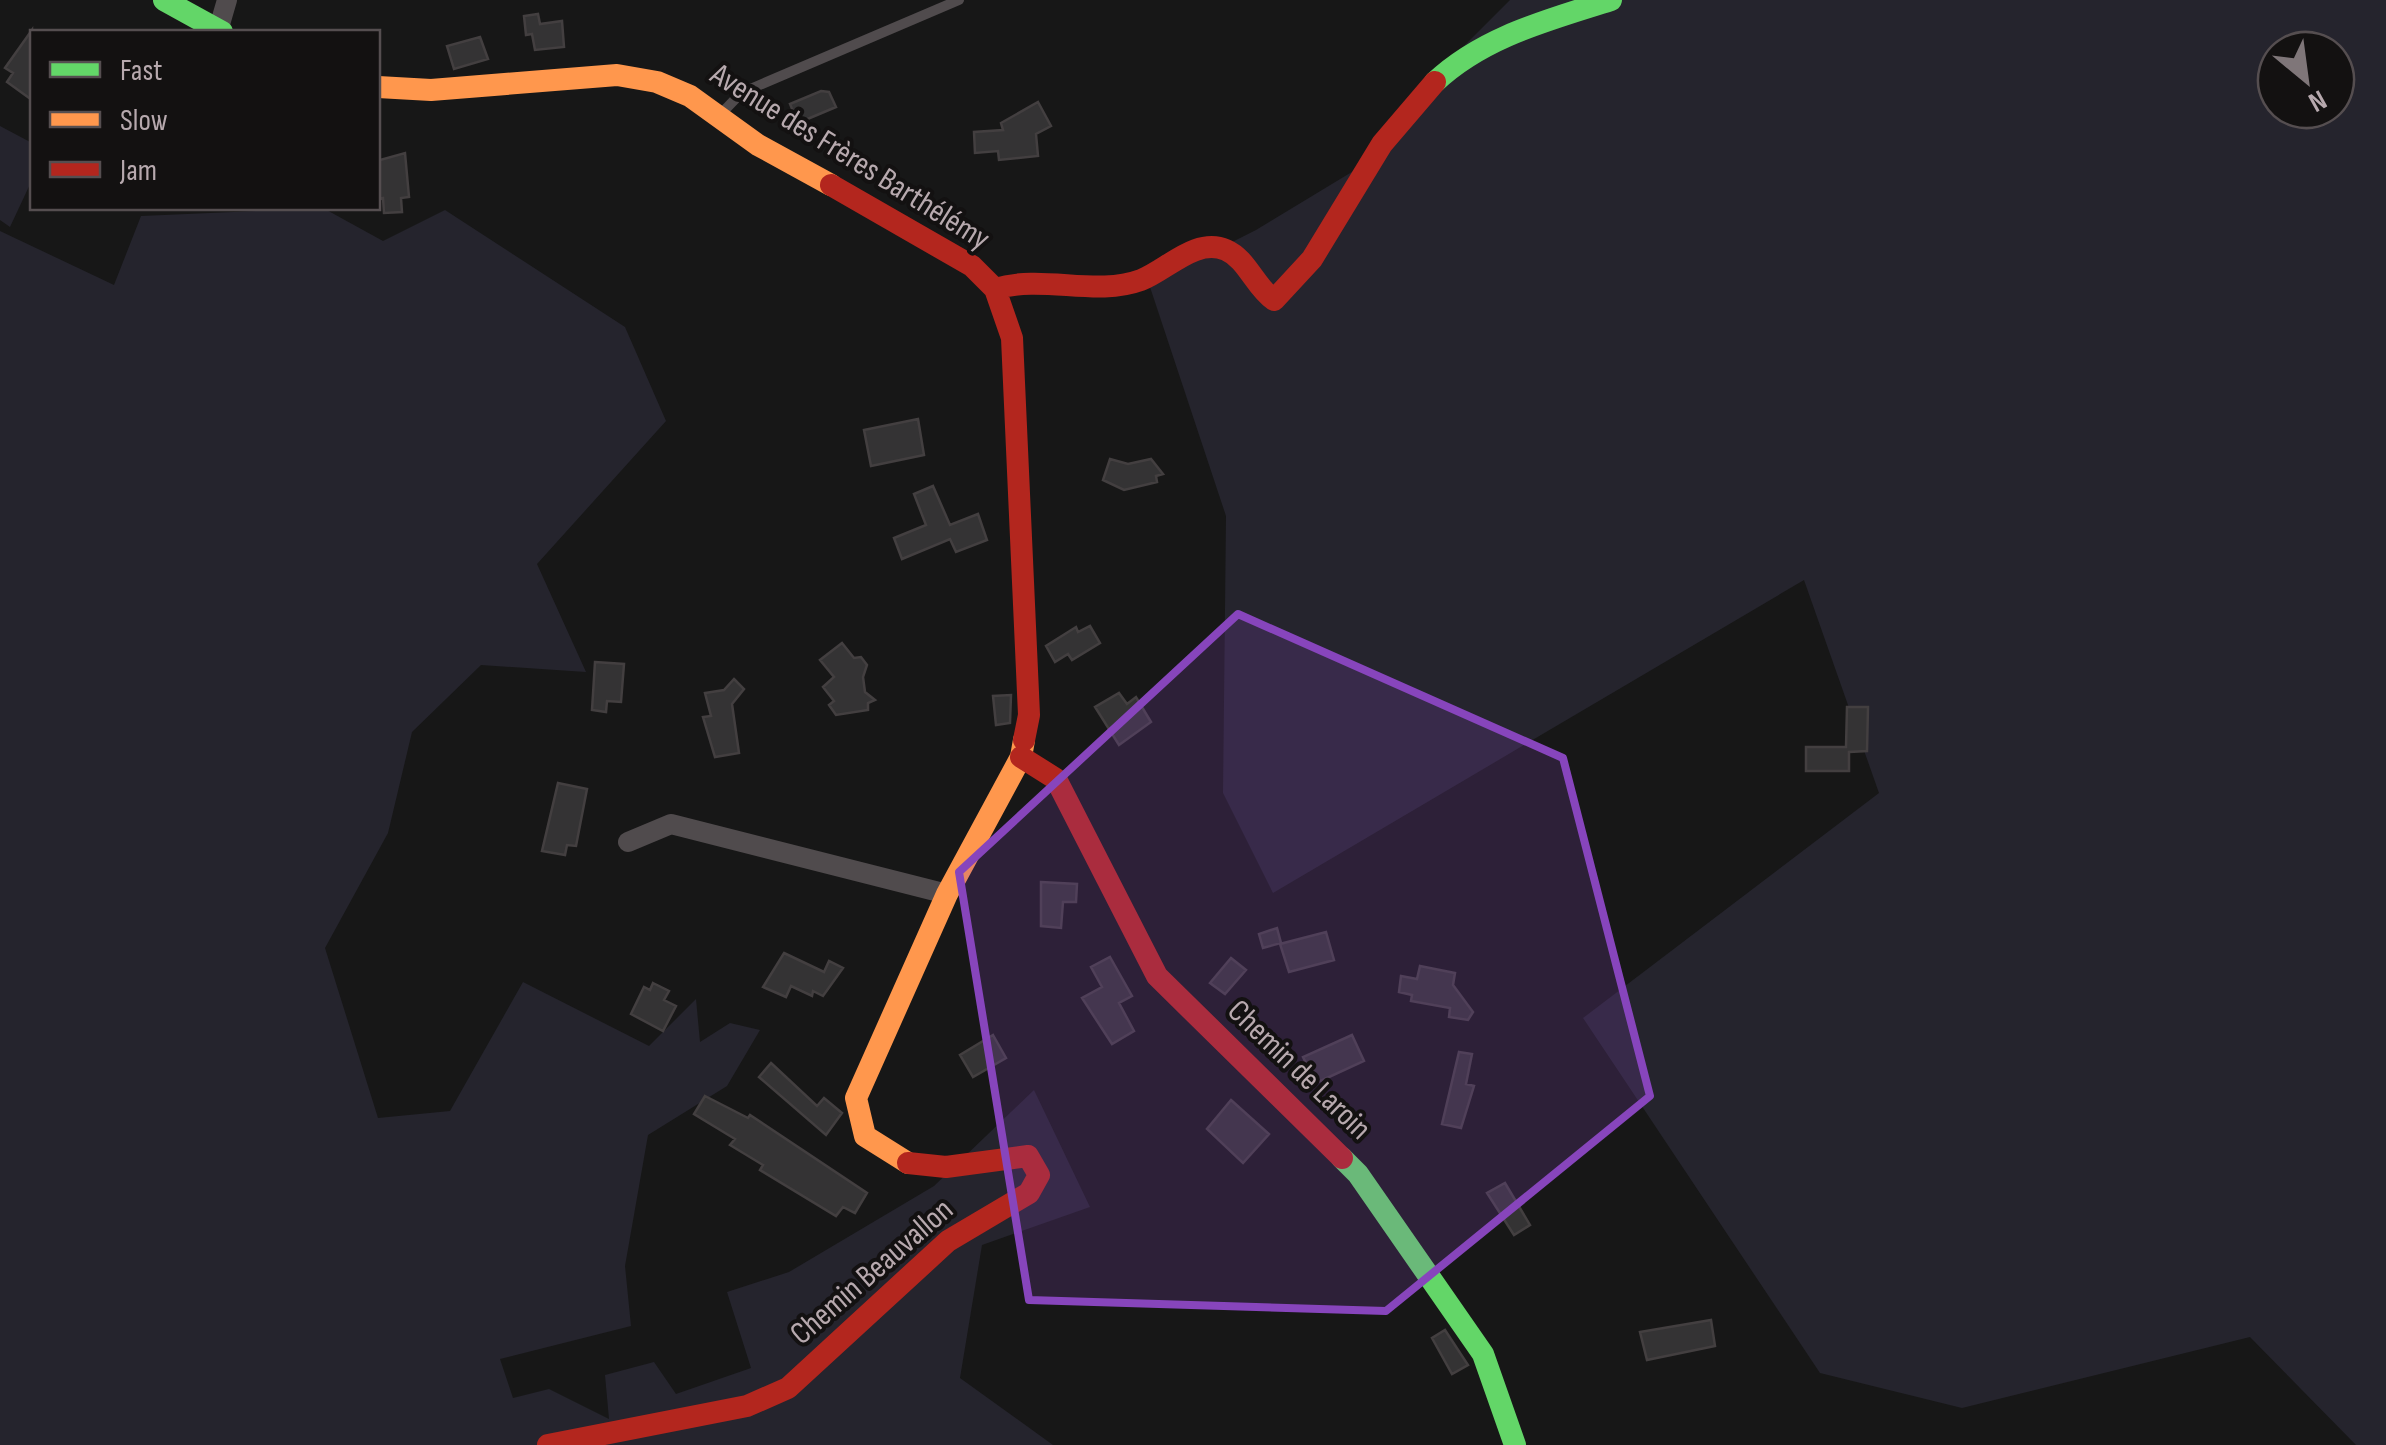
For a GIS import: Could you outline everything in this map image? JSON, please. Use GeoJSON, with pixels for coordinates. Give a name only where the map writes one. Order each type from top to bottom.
{"type":"FeatureCollection","features":[{"type":"Feature","properties":{"kind":"street"},"geometry":{"type":"LineString","coordinates":[[164,0],[216,30]]}},
{"type":"Feature","properties":{"kind":"street"},"geometry":{"type":"LineString","coordinates":[[220,30],[226,0]]}},
{"type":"Feature","properties":{"kind":"street"},"geometry":{"type":"LineString","coordinates":[[994,289],[1039,281],[1137,282],[1198,249],[1224,249],[1239,260],[1256,290],[1274,300],[1294,286],[1361,172],[1414,106],[1466,56],[1527,28],[1611,0]]}},
{"type":"Feature","properties":{"kind":"street","name":"Avenue des Frères Barthélémy"},"geometry":{"type":"LineString","coordinates":[[380,86],[431,90],[617,75],[657,82],[690,96],[758,145],[938,242],[972,266],[994,289],[1012,338],[1029,716],[1020,757]]}},
{"type":"Feature","properties":{"kind":"street","name":"Chemin Beauvallon"},"geometry":{"type":"LineString","coordinates":[[548,1445],[747,1406],[788,1388],[948,1240],[1028,1192],[1039,1176],[1028,1156],[1014,1155],[942,1171],[916,1168],[878,1148],[865,1136],[856,1098],[947,894],[1020,757]]}},
{"type":"Feature","properties":{"kind":"street","name":"Chemin de Laroin"},"geometry":{"type":"LineString","coordinates":[[1020,757],[1032,760],[1056,779],[1157,976],[1358,1174],[1483,1354],[1515,1445]]}},
{"type":"Feature","properties":{"kind":"street"},"geometry":{"type":"LineString","coordinates":[[628,842],[671,824],[947,894]]}},
{"type":"Feature","properties":{"kind":"lane"},"geometry":{"type":"LineString","coordinates":[[719,116],[741,93],[959,0]]}},
{"type":"Feature","properties":{"kind":"highlighted area"},"geometry":{"type":"Polygon","coordinates":[[[1238,614],[1563,758],[1650,1096],[1386,1311],[1029,1300],[959,872],[1238,614]]]}},
{"type":"Feature","properties":{"kind":"shaded area"},"geometry":{"type":"Polygon","coordinates":[[[1510,0],[2386,0],[2386,1445],[2356,1445],[2250,1337],[1962,1408],[1820,1373],[1583,1018],[1879,793],[1804,580],[1273,893],[1223,793],[1226,516],[1149,284],[1256,230],[1365,164],[1441,69],[1510,0]]]}},
{"type":"Feature","properties":{"kind":"shaded area"},"geometry":{"type":"Polygon","coordinates":[[[0,126],[30,142],[30,184],[10,227],[0,220],[0,126]]]}},
{"type":"Feature","properties":{"kind":"shaded area"},"geometry":{"type":"Polygon","coordinates":[[[327,210],[383,241],[445,210],[625,327],[666,421],[537,564],[586,672],[481,665],[412,732],[388,833],[325,948],[378,1118],[450,1111],[523,982],[649,1046],[696,999],[700,1042],[730,1023],[760,1030],[727,1086],[648,1135],[625,1266],[631,1326],[500,1359],[513,1398],[549,1389],[609,1419],[605,1375],[654,1362],[676,1394],[751,1368],[727,1292],[789,1272],[934,1186],[1034,1090],[1090,1207],[982,1245],[960,1378],[1053,1445],[0,1445],[0,231],[114,285],[141,216],[327,210]]]}},
{"type":"Feature","properties":{"kind":"building"},"geometry":{"type":"Polygon","coordinates":[[[538,14],[540,24],[562,21],[564,47],[535,50],[532,34],[526,35],[524,16],[538,14]]]}},
{"type":"Feature","properties":{"kind":"building"},"geometry":{"type":"Polygon","coordinates":[[[30,33],[30,99],[7,82],[13,73],[5,68],[30,33]]]}},
{"type":"Feature","properties":{"kind":"building"},"geometry":{"type":"Polygon","coordinates":[[[480,37],[488,59],[454,69],[447,46],[480,37]]]}},
{"type":"Feature","properties":{"kind":"building"},"geometry":{"type":"Polygon","coordinates":[[[821,91],[829,92],[836,107],[798,123],[790,104],[821,91]]]}},
{"type":"Feature","properties":{"kind":"building"},"geometry":{"type":"Polygon","coordinates":[[[1038,102],[1051,126],[1036,134],[1038,156],[999,160],[998,151],[975,153],[974,132],[1003,130],[1001,123],[1038,102]]]}},
{"type":"Feature","properties":{"kind":"building"},"geometry":{"type":"Polygon","coordinates":[[[405,153],[409,197],[401,198],[402,212],[384,213],[380,160],[405,153]]]}},
{"type":"Feature","properties":{"kind":"building"},"geometry":{"type":"Polygon","coordinates":[[[918,419],[924,455],[871,466],[864,430],[918,419]]]}},
{"type":"Feature","properties":{"kind":"building"},"geometry":{"type":"Polygon","coordinates":[[[1110,459],[1128,464],[1151,459],[1163,474],[1156,476],[1157,482],[1124,490],[1103,480],[1110,459]]]}},
{"type":"Feature","properties":{"kind":"building"},"geometry":{"type":"Polygon","coordinates":[[[933,486],[950,525],[978,514],[987,540],[956,552],[950,539],[902,559],[894,538],[926,525],[914,494],[933,486]]]}},
{"type":"Feature","properties":{"kind":"building"},"geometry":{"type":"Polygon","coordinates":[[[1090,626],[1100,643],[1072,660],[1068,654],[1055,662],[1046,646],[1076,627],[1078,632],[1090,626]]]}},
{"type":"Feature","properties":{"kind":"building"},"geometry":{"type":"Polygon","coordinates":[[[842,643],[854,658],[861,657],[867,665],[863,677],[865,692],[875,700],[868,703],[868,710],[836,715],[829,705],[834,701],[823,687],[834,677],[820,660],[842,643]]]}},
{"type":"Feature","properties":{"kind":"building"},"geometry":{"type":"Polygon","coordinates":[[[595,662],[624,664],[621,702],[607,701],[606,712],[592,710],[595,662]]]}},
{"type":"Feature","properties":{"kind":"building"},"geometry":{"type":"Polygon","coordinates":[[[734,679],[744,689],[732,704],[739,753],[715,757],[703,717],[711,716],[705,693],[724,690],[734,679]]]}},
{"type":"Feature","properties":{"kind":"building"},"geometry":{"type":"Polygon","coordinates":[[[1119,693],[1127,704],[1136,697],[1151,722],[1119,745],[1095,707],[1119,693]]]}},
{"type":"Feature","properties":{"kind":"building"},"geometry":{"type":"Polygon","coordinates":[[[1011,695],[1010,723],[996,725],[993,696],[1011,695]]]}},
{"type":"Feature","properties":{"kind":"building"},"geometry":{"type":"Polygon","coordinates":[[[1847,707],[1868,707],[1867,751],[1849,752],[1849,771],[1806,771],[1806,747],[1846,747],[1847,707]]]}},
{"type":"Feature","properties":{"kind":"building"},"geometry":{"type":"Polygon","coordinates":[[[558,783],[587,789],[576,846],[567,845],[565,855],[542,851],[558,783]]]}},
{"type":"Feature","properties":{"kind":"building"},"geometry":{"type":"Polygon","coordinates":[[[1041,882],[1077,884],[1076,902],[1063,902],[1061,928],[1041,926],[1041,882]]]}},
{"type":"Feature","properties":{"kind":"building"},"geometry":{"type":"Polygon","coordinates":[[[1277,928],[1281,943],[1263,948],[1259,934],[1277,928]]]}},
{"type":"Feature","properties":{"kind":"building"},"geometry":{"type":"Polygon","coordinates":[[[1326,932],[1334,960],[1289,972],[1280,944],[1326,932]]]}},
{"type":"Feature","properties":{"kind":"building"},"geometry":{"type":"Polygon","coordinates":[[[784,953],[824,972],[829,961],[843,968],[823,996],[813,991],[812,996],[791,986],[786,997],[763,987],[784,953]]]}},
{"type":"Feature","properties":{"kind":"building"},"geometry":{"type":"Polygon","coordinates":[[[1110,957],[1132,996],[1119,1003],[1134,1031],[1112,1044],[1082,998],[1102,987],[1091,967],[1110,957]]]}},
{"type":"Feature","properties":{"kind":"building"},"geometry":{"type":"Polygon","coordinates":[[[1231,958],[1246,970],[1225,994],[1210,983],[1231,958]]]}},
{"type":"Feature","properties":{"kind":"building"},"geometry":{"type":"Polygon","coordinates":[[[1420,966],[1455,973],[1453,985],[1473,1012],[1468,1020],[1449,1017],[1450,1008],[1411,1001],[1412,995],[1399,992],[1401,976],[1417,979],[1420,966]]]}},
{"type":"Feature","properties":{"kind":"building"},"geometry":{"type":"Polygon","coordinates":[[[653,983],[669,991],[664,1000],[676,1006],[663,1031],[631,1014],[644,987],[650,990],[653,983]]]}},
{"type":"Feature","properties":{"kind":"building"},"geometry":{"type":"Polygon","coordinates":[[[993,1035],[1006,1058],[973,1077],[960,1055],[993,1035]]]}},
{"type":"Feature","properties":{"kind":"building"},"geometry":{"type":"Polygon","coordinates":[[[1352,1035],[1364,1061],[1316,1083],[1303,1057],[1352,1035]]]}},
{"type":"Feature","properties":{"kind":"building"},"geometry":{"type":"Polygon","coordinates":[[[1459,1052],[1472,1054],[1466,1084],[1474,1086],[1461,1128],[1442,1124],[1459,1052]]]}},
{"type":"Feature","properties":{"kind":"building"},"geometry":{"type":"Polygon","coordinates":[[[771,1063],[817,1106],[824,1098],[842,1113],[826,1135],[759,1077],[771,1063]]]}},
{"type":"Feature","properties":{"kind":"building"},"geometry":{"type":"Polygon","coordinates":[[[705,1096],[748,1118],[750,1115],[867,1193],[855,1213],[843,1207],[836,1216],[760,1170],[763,1165],[730,1145],[735,1139],[694,1114],[705,1096]]]}},
{"type":"Feature","properties":{"kind":"building"},"geometry":{"type":"Polygon","coordinates":[[[1231,1100],[1269,1134],[1243,1163],[1207,1129],[1231,1100]]]}},
{"type":"Feature","properties":{"kind":"building"},"geometry":{"type":"Polygon","coordinates":[[[1505,1183],[1530,1225],[1514,1235],[1487,1193],[1505,1183]]]}},
{"type":"Feature","properties":{"kind":"building"},"geometry":{"type":"Polygon","coordinates":[[[1711,1320],[1715,1346],[1647,1360],[1640,1332],[1711,1320]]]}},
{"type":"Feature","properties":{"kind":"building"},"geometry":{"type":"Polygon","coordinates":[[[1445,1330],[1468,1365],[1452,1374],[1432,1338],[1445,1330]]]}},
{"type":"Feature","properties":{"kind":"traffic: fast"},"geometry":{"type":"LineString","coordinates":[[164,0],[218,30]]}},
{"type":"Feature","properties":{"kind":"traffic: fast"},"geometry":{"type":"LineString","coordinates":[[1435,82],[1496,41],[1611,0]]}},
{"type":"Feature","properties":{"kind":"traffic: fast"},"geometry":{"type":"LineString","coordinates":[[1342,1158],[1358,1174],[1483,1354],[1515,1445]]}},
{"type":"Feature","properties":{"kind":"traffic: slow"},"geometry":{"type":"LineString","coordinates":[[380,87],[431,90],[617,75],[657,82],[690,96],[758,145],[831,185]]}},
{"type":"Feature","properties":{"kind":"traffic: slow"},"geometry":{"type":"LineString","coordinates":[[908,1163],[865,1136],[856,1098],[947,894],[1021,757],[1024,740]]}},
{"type":"Feature","properties":{"kind":"traffic: jam"},"geometry":{"type":"LineString","coordinates":[[995,289],[1032,284],[1123,285],[1141,280],[1193,251],[1215,247],[1240,260],[1274,300],[1312,259],[1382,144],[1435,82]]}},
{"type":"Feature","properties":{"kind":"traffic: jam"},"geometry":{"type":"LineString","coordinates":[[831,185],[972,266],[995,289],[1012,338],[1029,715],[1024,740]]}},
{"type":"Feature","properties":{"kind":"traffic: jam"},"geometry":{"type":"LineString","coordinates":[[1021,757],[1056,779],[1157,976],[1342,1158]]}},
{"type":"Feature","properties":{"kind":"traffic: jam"},"geometry":{"type":"LineString","coordinates":[[548,1445],[747,1406],[788,1388],[948,1241],[1029,1193],[1039,1175],[1028,1156],[946,1167],[908,1163]]}}]}
